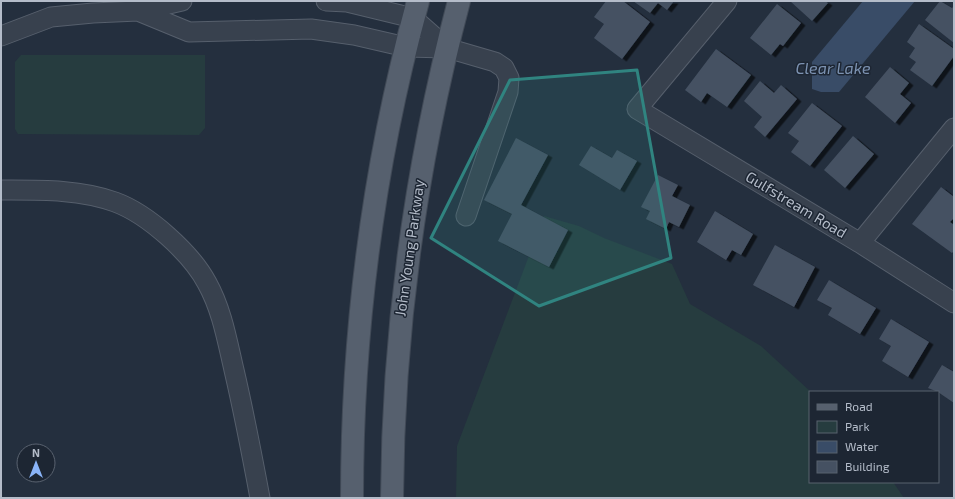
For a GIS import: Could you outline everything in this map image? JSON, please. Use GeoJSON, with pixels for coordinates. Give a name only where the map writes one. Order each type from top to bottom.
{"type":"FeatureCollection","features":[{"type":"Feature","properties":{"kind":"main road","name":"John Young Parkway"},"geometry":{"type":"LineString","coordinates":[[392,498],[395,383],[402,302],[418,186],[429,126],[459,1]]}},
{"type":"Feature","properties":{"kind":"main road"},"geometry":{"type":"LineString","coordinates":[[352,498],[357,352],[372,221],[386,142],[406,47],[416,9]]}},
{"type":"Feature","properties":{"kind":"street"},"geometry":{"type":"LineString","coordinates":[[1,36],[52,17],[182,1]]}},
{"type":"Feature","properties":{"kind":"street"},"geometry":{"type":"LineString","coordinates":[[326,1],[416,9],[447,48]]}},
{"type":"Feature","properties":{"kind":"street","name":"Gulfstream Road"},"geometry":{"type":"LineString","coordinates":[[727,1],[637,109],[860,242],[954,303]]}},
{"type":"Feature","properties":{"kind":"street"},"geometry":{"type":"LineString","coordinates":[[138,6],[188,32],[311,29],[354,35],[406,47],[447,48],[495,62],[504,68],[509,78],[508,92],[466,216]]}},
{"type":"Feature","properties":{"kind":"street"},"geometry":{"type":"LineString","coordinates":[[860,242],[954,128]]}},
{"type":"Feature","properties":{"kind":"street"},"geometry":{"type":"LineString","coordinates":[[1,190],[64,192],[116,202],[142,216],[168,236],[193,264],[207,282],[222,317],[260,498]]}},
{"type":"Feature","properties":{"kind":"highlighted area"},"geometry":{"type":"Polygon","coordinates":[[[637,70],[671,258],[539,306],[431,238],[510,80],[637,70]]]}},
{"type":"Feature","properties":{"kind":"green space"},"geometry":{"type":"Polygon","coordinates":[[[21,55],[205,55],[205,128],[199,135],[18,134],[15,129],[15,62],[21,55]]]}},
{"type":"Feature","properties":{"kind":"green space"},"geometry":{"type":"Polygon","coordinates":[[[544,216],[579,226],[604,238],[672,264],[690,304],[761,346],[810,391],[809,483],[894,483],[904,498],[456,498],[457,446],[544,216]]]}},
{"type":"Feature","properties":{"kind":"water","name":"Clear Lake"},"geometry":{"type":"Polygon","coordinates":[[[863,1],[915,1],[839,92],[821,92],[812,89],[812,62],[863,1]]]}},
{"type":"Feature","properties":{"kind":"building"},"geometry":{"type":"Polygon","coordinates":[[[606,1],[623,1],[650,22],[622,59],[594,38],[604,24],[594,17],[606,1]]]}},
{"type":"Feature","properties":{"kind":"building"},"geometry":{"type":"Polygon","coordinates":[[[633,1],[674,1],[667,10],[658,3],[650,13],[633,1]]]}},
{"type":"Feature","properties":{"kind":"building"},"geometry":{"type":"Polygon","coordinates":[[[790,1],[825,1],[828,3],[812,21],[790,1]]]}},
{"type":"Feature","properties":{"kind":"building"},"geometry":{"type":"Polygon","coordinates":[[[940,1],[952,8],[954,6],[954,43],[925,20],[940,1]]]}},
{"type":"Feature","properties":{"kind":"building"},"geometry":{"type":"Polygon","coordinates":[[[777,4],[801,23],[783,46],[780,44],[771,55],[750,38],[777,4]]]}},
{"type":"Feature","properties":{"kind":"building"},"geometry":{"type":"Polygon","coordinates":[[[919,24],[954,49],[954,56],[932,86],[910,70],[916,62],[909,57],[915,48],[907,42],[919,24]]]}},
{"type":"Feature","properties":{"kind":"building"},"geometry":{"type":"Polygon","coordinates":[[[716,49],[751,75],[727,107],[707,93],[701,102],[685,90],[716,49]]]}},
{"type":"Feature","properties":{"kind":"building"},"geometry":{"type":"Polygon","coordinates":[[[890,67],[909,83],[900,94],[911,103],[895,123],[865,97],[890,67]]]}},
{"type":"Feature","properties":{"kind":"building"},"geometry":{"type":"Polygon","coordinates":[[[760,81],[774,93],[781,85],[797,99],[765,137],[754,127],[762,117],[744,101],[760,81]]]}},
{"type":"Feature","properties":{"kind":"building"},"geometry":{"type":"Polygon","coordinates":[[[812,103],[842,126],[810,166],[791,152],[799,141],[788,133],[812,103]]]}},
{"type":"Feature","properties":{"kind":"building"},"geometry":{"type":"Polygon","coordinates":[[[853,136],[874,154],[845,188],[824,170],[853,136]]]}},
{"type":"Feature","properties":{"kind":"building"},"geometry":{"type":"Polygon","coordinates":[[[516,138],[548,155],[521,205],[568,230],[549,267],[498,241],[512,214],[484,200],[516,138]]]}},
{"type":"Feature","properties":{"kind":"building"},"geometry":{"type":"Polygon","coordinates":[[[591,146],[612,158],[617,150],[637,161],[620,190],[579,165],[591,146]]]}},
{"type":"Feature","properties":{"kind":"building"},"geometry":{"type":"Polygon","coordinates":[[[658,175],[678,185],[672,196],[690,205],[679,227],[669,222],[666,229],[646,219],[650,211],[641,207],[658,175]]]}},
{"type":"Feature","properties":{"kind":"building"},"geometry":{"type":"Polygon","coordinates":[[[941,187],[954,197],[954,218],[950,222],[954,225],[954,251],[952,253],[912,224],[941,187]]]}},
{"type":"Feature","properties":{"kind":"building"},"geometry":{"type":"Polygon","coordinates":[[[715,211],[753,234],[741,255],[732,250],[726,260],[697,242],[715,211]]]}},
{"type":"Feature","properties":{"kind":"building"},"geometry":{"type":"Polygon","coordinates":[[[775,245],[815,267],[794,307],[753,285],[775,245]]]}},
{"type":"Feature","properties":{"kind":"building"},"geometry":{"type":"Polygon","coordinates":[[[829,280],[876,308],[860,334],[828,315],[832,308],[817,300],[829,280]]]}},
{"type":"Feature","properties":{"kind":"building"},"geometry":{"type":"Polygon","coordinates":[[[891,319],[929,342],[908,377],[882,361],[891,346],[879,339],[891,319]]]}},
{"type":"Feature","properties":{"kind":"building"},"geometry":{"type":"Polygon","coordinates":[[[942,365],[954,372],[954,403],[939,393],[939,391],[928,388],[942,365]]]}}]}
